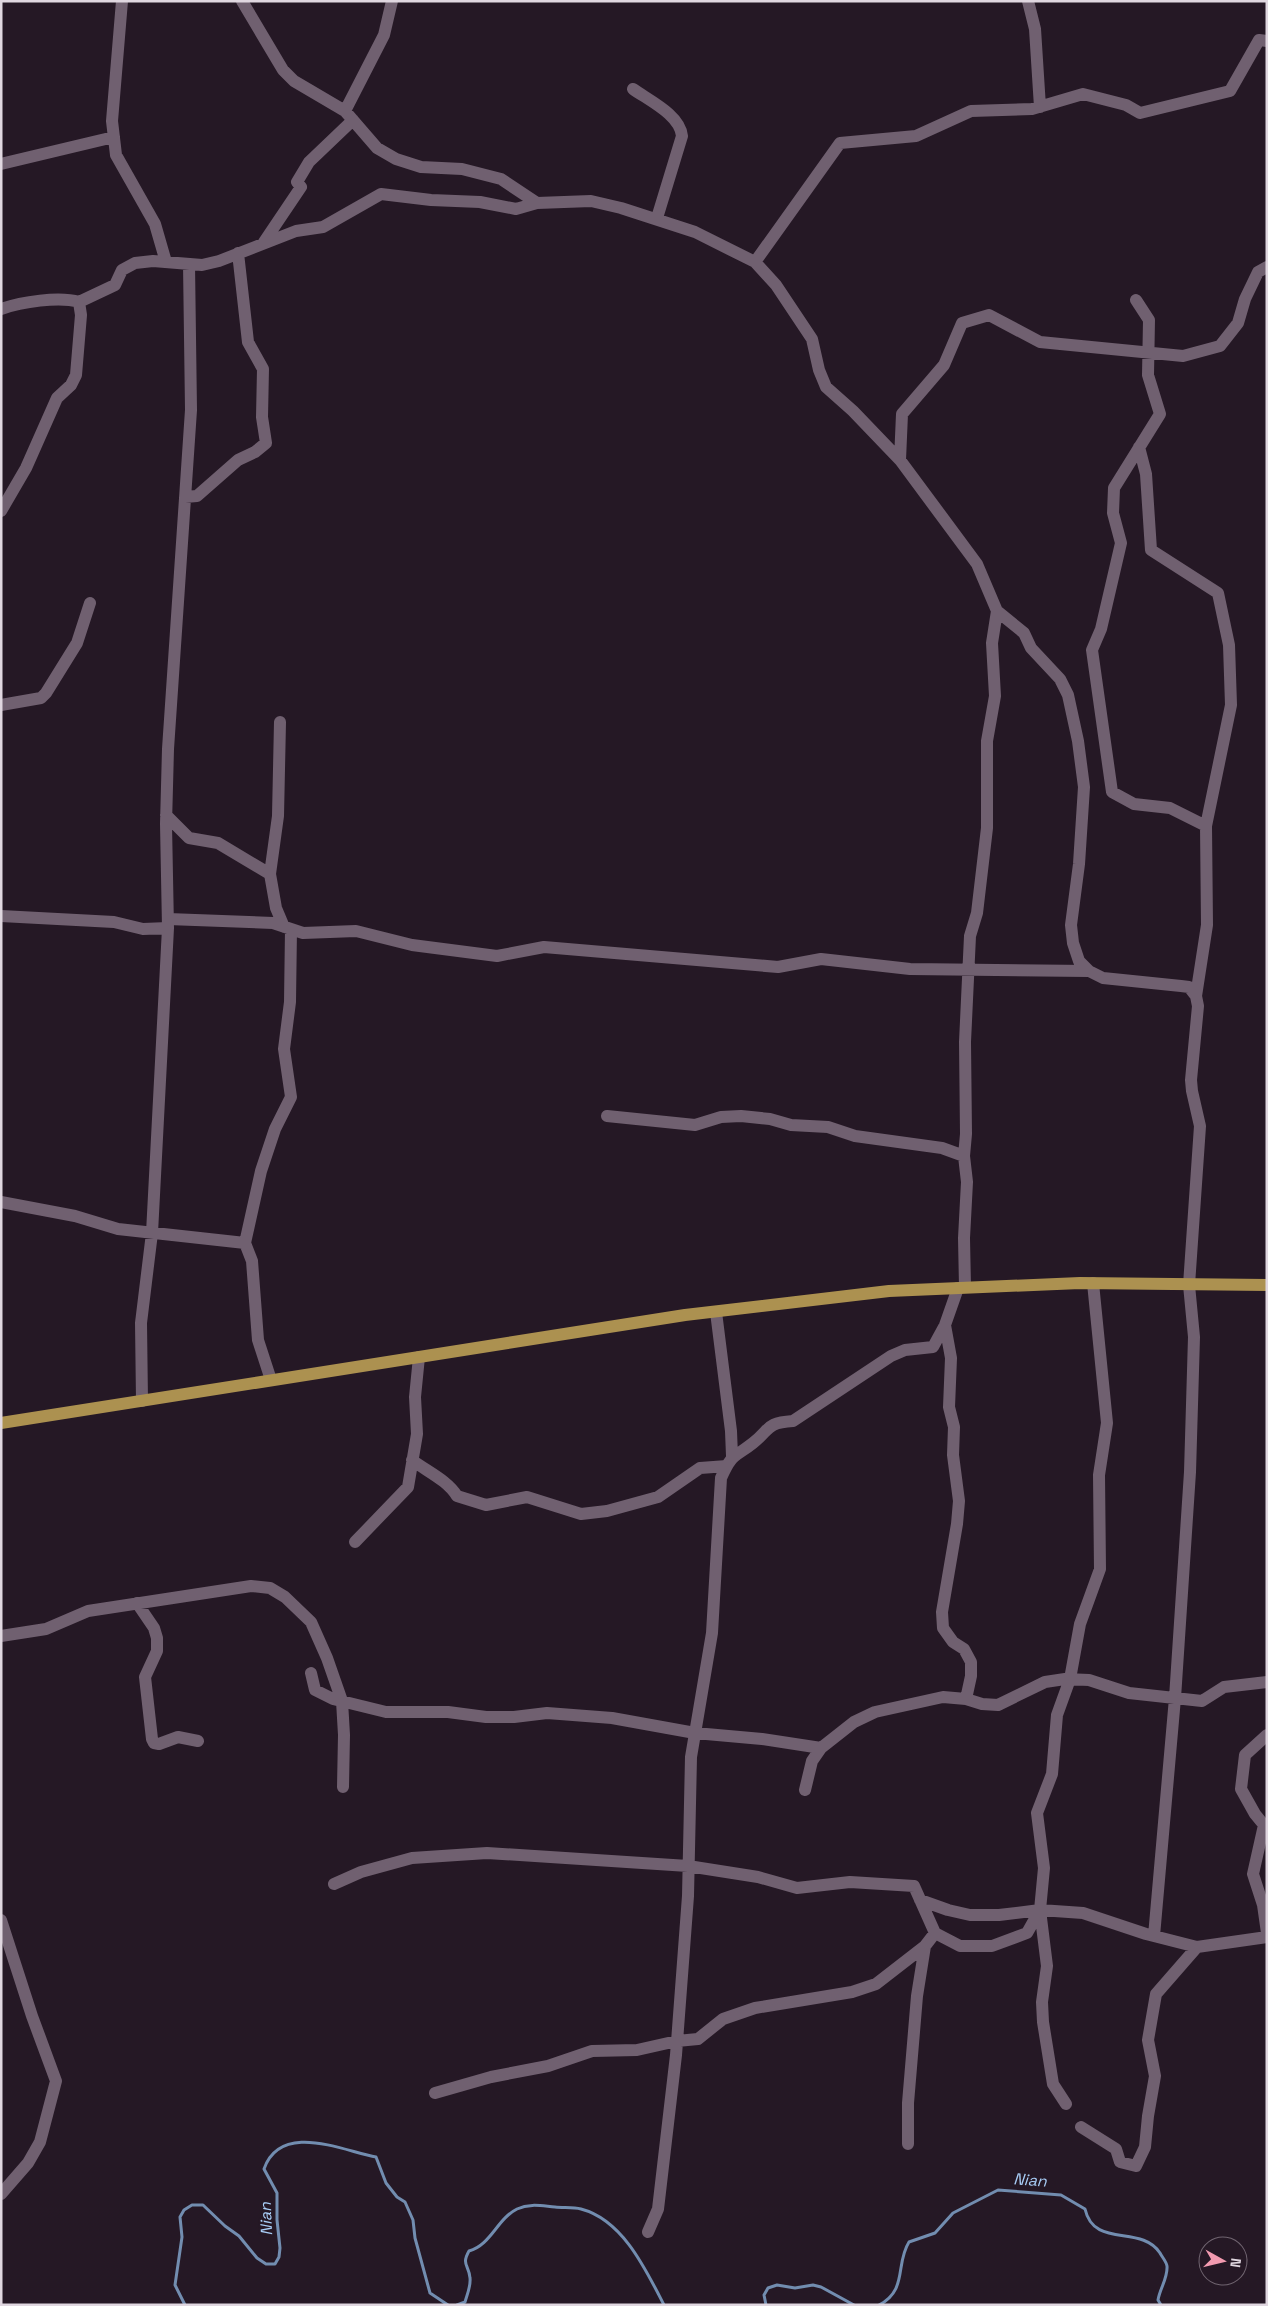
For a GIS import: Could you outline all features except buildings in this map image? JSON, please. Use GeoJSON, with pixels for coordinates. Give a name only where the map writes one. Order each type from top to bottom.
{"type":"FeatureCollection","features":[{"type":"Feature","properties":{"kind":"main road"},"geometry":{"type":"LineString","coordinates":[[1,1424],[271,1380],[716,1312],[889,1291],[1093,1283],[1267,1286]]}},
{"type":"Feature","properties":{"kind":"street"},"geometry":{"type":"LineString","coordinates":[[122,1],[112,121],[116,156],[154,224],[166,262]]}},
{"type":"Feature","properties":{"kind":"street"},"geometry":{"type":"LineString","coordinates":[[242,1],[283,70],[294,81],[349,115],[378,148],[396,159],[421,167],[462,169],[501,179],[537,203]]}},
{"type":"Feature","properties":{"kind":"street"},"geometry":{"type":"LineString","coordinates":[[264,242],[301,187],[297,182],[309,162],[349,115],[384,35],[392,1]]}},
{"type":"Feature","properties":{"kind":"street"},"geometry":{"type":"LineString","coordinates":[[1028,1],[1035,29],[1040,107]]}},
{"type":"Feature","properties":{"kind":"street"},"geometry":{"type":"LineString","coordinates":[[756,262],[840,143],[916,136],[971,111],[1032,109],[1083,94],[1126,105],[1140,113],[1230,91],[1259,40],[1267,41]]}},
{"type":"Feature","properties":{"kind":"street"},"geometry":{"type":"LineString","coordinates":[[633,89],[676,120],[681,128],[682,136],[657,218]]}},
{"type":"Feature","properties":{"kind":"street"},"geometry":{"type":"LineString","coordinates":[[1,164],[114,137]]}},
{"type":"Feature","properties":{"kind":"street"},"geometry":{"type":"LineString","coordinates":[[1,309],[31,302],[72,300],[79,302],[114,285],[122,270],[135,263],[153,260],[202,265],[296,231],[323,228],[381,194],[432,200],[480,202],[516,209],[537,203],[591,201],[657,218],[695,232],[756,262],[776,285],[812,339],[819,370],[826,387],[853,411],[900,460],[977,564],[997,611],[1024,633],[1031,648],[1060,679],[1068,695],[1078,740],[1084,788],[1079,864],[1071,925],[1073,943],[1079,961],[1089,972]]}},
{"type":"Feature","properties":{"kind":"street"},"geometry":{"type":"LineString","coordinates":[[185,497],[197,496],[238,460],[255,452],[266,443],[262,417],[263,369],[248,342],[238,253]]}},
{"type":"Feature","properties":{"kind":"street"},"geometry":{"type":"LineString","coordinates":[[142,1401],[141,1323],[152,1233],[168,924],[166,815],[191,410],[189,264]]}},
{"type":"Feature","properties":{"kind":"street"},"geometry":{"type":"LineString","coordinates":[[900,460],[902,414],[944,365],[962,322],[990,315],[1040,342],[1183,356],[1220,346],[1238,323],[1245,299],[1258,272],[1267,267]]}},
{"type":"Feature","properties":{"kind":"street"},"geometry":{"type":"LineString","coordinates":[[1136,300],[1149,320],[1148,375],[1160,414],[1114,488],[1114,513],[1121,543],[1101,629],[1092,650],[1112,792],[1134,804],[1170,808],[1206,826]]}},
{"type":"Feature","properties":{"kind":"street"},"geometry":{"type":"LineString","coordinates":[[1,511],[26,468],[57,398],[71,385],[76,375],[80,316],[79,302]]}},
{"type":"Feature","properties":{"kind":"street"},"geometry":{"type":"LineString","coordinates":[[1139,447],[1146,474],[1151,550],[1218,594],[1229,646],[1231,705],[1206,826],[1207,925],[1196,996],[1198,1006],[1192,1080],[1192,1092],[1200,1126],[1200,1146],[1189,1284],[1194,1337],[1190,1472],[1175,1698],[1154,1936]]}},
{"type":"Feature","properties":{"kind":"street"},"geometry":{"type":"LineString","coordinates":[[1,705],[41,698],[77,643],[90,603]]}},
{"type":"Feature","properties":{"kind":"street"},"geometry":{"type":"LineString","coordinates":[[412,1460],[430,1474],[450,1485],[457,1496],[486,1505],[527,1497],[580,1514],[607,1511],[658,1497],[700,1468],[729,1461],[754,1442],[765,1429],[778,1422],[793,1421],[891,1356],[905,1350],[933,1347],[937,1342],[961,1288],[967,1182],[964,1156],[966,1134],[965,1042],[968,970],[970,936],[976,913],[987,828],[987,741],[995,696],[992,643],[997,611]]}},
{"type":"Feature","properties":{"kind":"street"},"geometry":{"type":"LineString","coordinates":[[271,1380],[258,1340],[252,1261],[245,1243],[261,1171],[275,1129],[291,1097],[284,1049],[290,1002],[288,928],[276,908],[270,874],[278,816],[280,722]]}},
{"type":"Feature","properties":{"kind":"street"},"geometry":{"type":"LineString","coordinates":[[166,815],[188,838],[218,843],[270,874]]}},
{"type":"Feature","properties":{"kind":"street"},"geometry":{"type":"LineString","coordinates":[[1,916],[114,922],[143,929],[168,924],[273,923],[303,933],[356,931],[412,946],[497,956],[544,948],[778,967],[820,959],[910,969],[1089,972],[1103,978],[1189,987],[1196,996]]}},
{"type":"Feature","properties":{"kind":"street"},"geometry":{"type":"LineString","coordinates":[[607,1116],[695,1125],[721,1117],[741,1116],[770,1119],[791,1125],[828,1127],[855,1136],[942,1148],[964,1156]]}},
{"type":"Feature","properties":{"kind":"street"},"geometry":{"type":"LineString","coordinates":[[1,1202],[75,1216],[118,1229],[245,1243]]}},
{"type":"Feature","properties":{"kind":"street"},"geometry":{"type":"LineString","coordinates":[[1066,2104],[1054,2084],[1043,2022],[1042,2002],[1048,1966],[1040,1910],[1044,1868],[1037,1813],[1052,1774],[1056,1714],[1070,1679],[1080,1624],[1100,1569],[1099,1475],[1108,1423],[1093,1283]]}},
{"type":"Feature","properties":{"kind":"street"},"geometry":{"type":"LineString","coordinates":[[648,2232],[658,2209],[677,2041],[688,1866],[691,1757],[712,1633],[721,1478],[729,1461],[731,1431],[716,1312]]}},
{"type":"Feature","properties":{"kind":"street"},"geometry":{"type":"LineString","coordinates":[[945,1325],[951,1358],[949,1407],[954,1427],[953,1455],[959,1501],[957,1524],[942,1612],[943,1628],[953,1642],[964,1649],[971,1662],[971,1676],[966,1699]]}},
{"type":"Feature","properties":{"kind":"street"},"geometry":{"type":"LineString","coordinates":[[354,1542],[408,1487],[413,1468],[412,1460],[417,1434],[415,1397],[419,1357]]}},
{"type":"Feature","properties":{"kind":"street"},"geometry":{"type":"LineString","coordinates":[[1,1636],[46,1628],[88,1611],[252,1586],[270,1588],[285,1597],[311,1622],[327,1658],[342,1701],[344,1787]]}},
{"type":"Feature","properties":{"kind":"street"},"geometry":{"type":"LineString","coordinates":[[136,1603],[154,1628],[157,1638],[157,1651],[145,1677],[152,1739],[154,1743],[159,1744],[178,1737],[198,1741]]}},
{"type":"Feature","properties":{"kind":"street"},"geometry":{"type":"LineString","coordinates":[[311,1673],[315,1690],[342,1701],[386,1712],[448,1712],[486,1717],[514,1717],[547,1713],[612,1718],[695,1733],[762,1739],[821,1748]]}},
{"type":"Feature","properties":{"kind":"street"},"geometry":{"type":"LineString","coordinates":[[805,1790],[812,1761],[821,1748],[854,1722],[875,1712],[943,1697],[998,1705],[1045,1682],[1070,1679],[1089,1680],[1129,1693],[1202,1701],[1224,1687],[1267,1682]]}},
{"type":"Feature","properties":{"kind":"street"},"geometry":{"type":"LineString","coordinates":[[920,1900],[948,1910],[970,1915],[999,1915],[1040,1910],[1083,1913],[1154,1936],[1197,1947],[1267,1935],[1263,1905],[1253,1874],[1264,1825],[1255,1814],[1241,1789],[1245,1755],[1267,1735]]}},
{"type":"Feature","properties":{"kind":"street"},"geometry":{"type":"LineString","coordinates":[[334,1884],[361,1872],[412,1858],[487,1853],[688,1866],[758,1877],[797,1888],[850,1882],[914,1886],[935,1933],[960,1946],[992,1946],[1027,1933],[1040,1910]]}},
{"type":"Feature","properties":{"kind":"street"},"geometry":{"type":"LineString","coordinates":[[1,1920],[32,2016],[56,2081],[40,2142],[28,2163],[1,2194]]}},
{"type":"Feature","properties":{"kind":"street"},"geometry":{"type":"LineString","coordinates":[[435,2093],[491,2077],[548,2066],[592,2051],[637,2050],[677,2041],[698,2039],[722,2019],[755,2008],[852,1992],[876,1984],[925,1946],[935,1933]]}},
{"type":"Feature","properties":{"kind":"street"},"geometry":{"type":"LineString","coordinates":[[908,2144],[908,2103],[914,2031],[925,1946]]}},
{"type":"Feature","properties":{"kind":"street"},"geometry":{"type":"LineString","coordinates":[[1081,2126],[1116,2149],[1120,2162],[1136,2166],[1145,2147],[1155,2076],[1148,2040],[1156,1994],[1197,1947]]}},
{"type":"Feature","properties":{"kind":"waterway","name":"Nian"},"geometry":{"type":"LineString","coordinates":[[185,2305],[175,2285],[182,2237],[180,2217],[184,2210],[192,2205],[203,2205],[225,2226],[239,2236],[257,2258],[266,2264],[275,2264],[279,2257],[280,2248],[277,2193],[264,2169],[272,2154],[284,2146],[298,2143],[331,2146],[376,2157],[386,2183],[397,2197],[405,2202],[413,2220],[415,2238],[430,2293],[448,2305]]}},
{"type":"Feature","properties":{"kind":"waterway","name":"Nian"},"geometry":{"type":"LineString","coordinates":[[879,2305],[888,2299],[898,2284],[902,2259],[909,2242],[935,2233],[953,2213],[998,2190],[1061,2195],[1085,2209],[1090,2221],[1098,2229],[1152,2244],[1160,2253],[1167,2266],[1158,2300],[1161,2305]]}},
{"type":"Feature","properties":{"kind":"waterway","name":"Nian"},"geometry":{"type":"LineString","coordinates":[[457,2305],[465,2302],[469,2287],[470,2281],[466,2262],[469,2251],[477,2248],[489,2238],[510,2213],[522,2207],[536,2205],[581,2209],[596,2215],[609,2224],[621,2235],[641,2262],[664,2305]]}},
{"type":"Feature","properties":{"kind":"waterway","name":"Nian"},"geometry":{"type":"LineString","coordinates":[[766,2305],[764,2295],[768,2288],[777,2285],[795,2288],[813,2285],[821,2287],[854,2305]]}}]}
